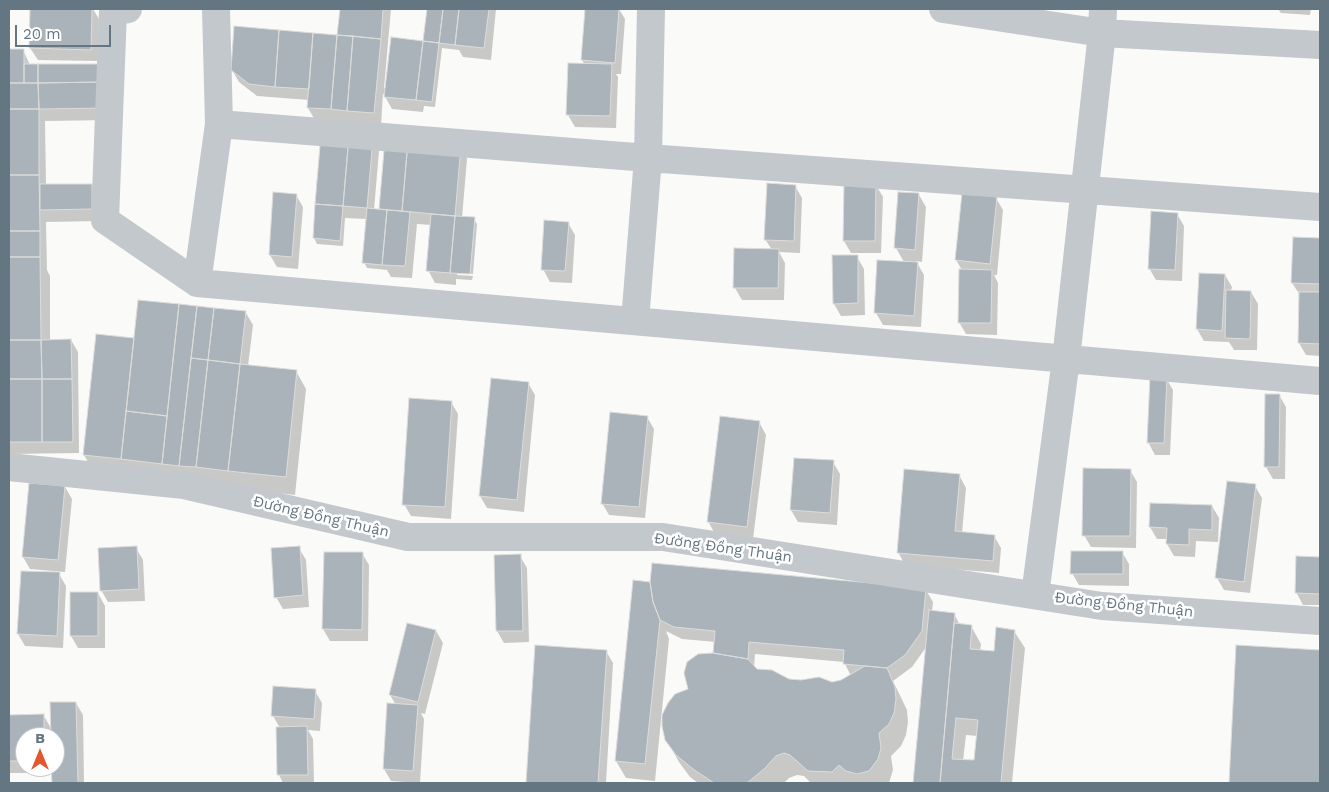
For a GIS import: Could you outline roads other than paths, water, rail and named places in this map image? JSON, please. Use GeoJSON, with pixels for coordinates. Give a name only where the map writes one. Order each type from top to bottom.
{"type":"FeatureCollection","features":[{"type":"Feature","properties":{"kind":"street"},"geometry":{"type":"LineString","coordinates":[[117,9],[106,220],[197,283],[1320,381]]}},
{"type":"Feature","properties":{"kind":"street"},"geometry":{"type":"LineString","coordinates":[[197,283],[219,124],[216,9]]}},
{"type":"Feature","properties":{"kind":"street"},"geometry":{"type":"LineString","coordinates":[[635,322],[648,158],[651,9]]}},
{"type":"Feature","properties":{"kind":"street"},"geometry":{"type":"LineString","coordinates":[[943,9],[1103,21],[1320,45]]}},
{"type":"Feature","properties":{"kind":"street"},"geometry":{"type":"LineString","coordinates":[[1035,595],[1066,359],[1103,21]]}},
{"type":"Feature","properties":{"kind":"street"},"geometry":{"type":"LineString","coordinates":[[219,124],[648,158],[1320,207]]}},
{"type":"Feature","properties":{"kind":"street","name":"Đường Đồng Thuận"},"geometry":{"type":"LineString","coordinates":[[9,467],[184,485],[408,537],[663,537],[1102,606],[1320,621]]}}]}
